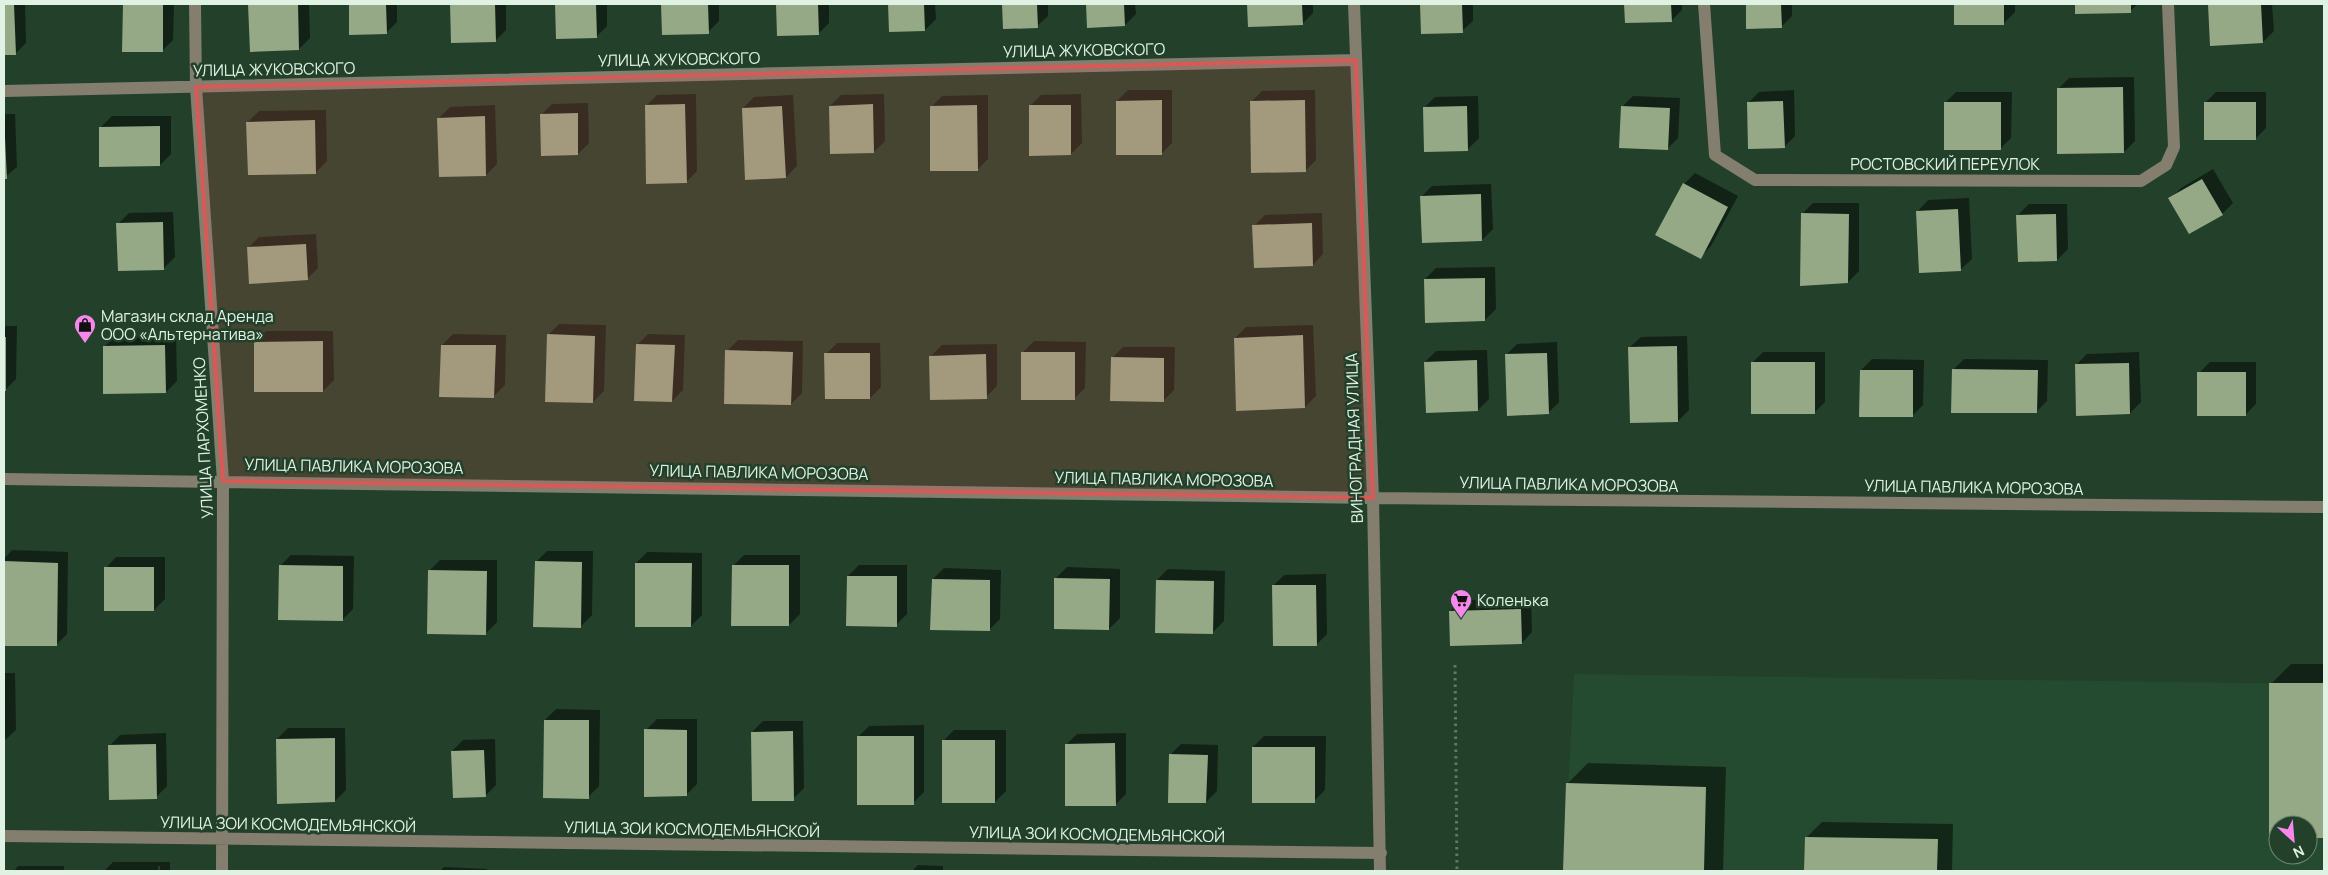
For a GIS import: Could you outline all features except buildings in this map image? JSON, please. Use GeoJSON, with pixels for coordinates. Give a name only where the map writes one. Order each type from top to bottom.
{"type":"FeatureCollection","features":[{"type":"Feature","properties":{"kind":"street","name":"УЛИЦА ПАРХОМЕНКО"},"geometry":{"type":"LineString","coordinates":[[195,4],[196,86],[224,481],[222,871]]}},
{"type":"Feature","properties":{"kind":"street","name":"ВИНОГРАДНАЯ УЛИЦА"},"geometry":{"type":"LineString","coordinates":[[1354,4],[1373,498],[1380,871]]}},
{"type":"Feature","properties":{"kind":"street","name":"РОСТОВСКИЙ ПЕРЕУЛОК"},"geometry":{"type":"LineString","coordinates":[[1704,4],[1715,155],[1755,180],[2141,181],[2166,165],[2174,148],[2168,4]]}},
{"type":"Feature","properties":{"kind":"street","name":"УЛИЦА ЖУКОВСКОГО"},"geometry":{"type":"LineString","coordinates":[[4,91],[1356,60]]}},
{"type":"Feature","properties":{"kind":"street","name":"УЛИЦА ПАВЛИКА МОРОЗОВА"},"geometry":{"type":"LineString","coordinates":[[4,479],[1373,498],[2324,507]]}},
{"type":"Feature","properties":{"kind":"street","name":"УЛИЦА ЗОИ КОСМОДЕМЬЯНСКОЙ"},"geometry":{"type":"LineString","coordinates":[[4,836],[1381,853]]}},
{"type":"Feature","properties":{"kind":"path"},"geometry":{"type":"LineString","coordinates":[[1455,665],[1457,871]]}},
{"type":"Feature","properties":{"kind":"highlighted area"},"geometry":{"type":"Polygon","coordinates":[[[1356,60],[1373,498],[223,481],[196,87],[1356,60]]]}},
{"type":"Feature","properties":{"kind":"shaded area"},"geometry":{"type":"Polygon","coordinates":[[[1574,674],[2324,684],[2324,871],[1564,871],[1574,674]]]}},
{"type":"Feature","properties":{"kind":"place","name":"Магазин склад Аренда ООО «Альтернатива»"},"geometry":{"type":"Point","coordinates":[85,344]}},
{"type":"Feature","properties":{"kind":"place","name":"Коленька"},"geometry":{"type":"Point","coordinates":[1461,619]}}]}
